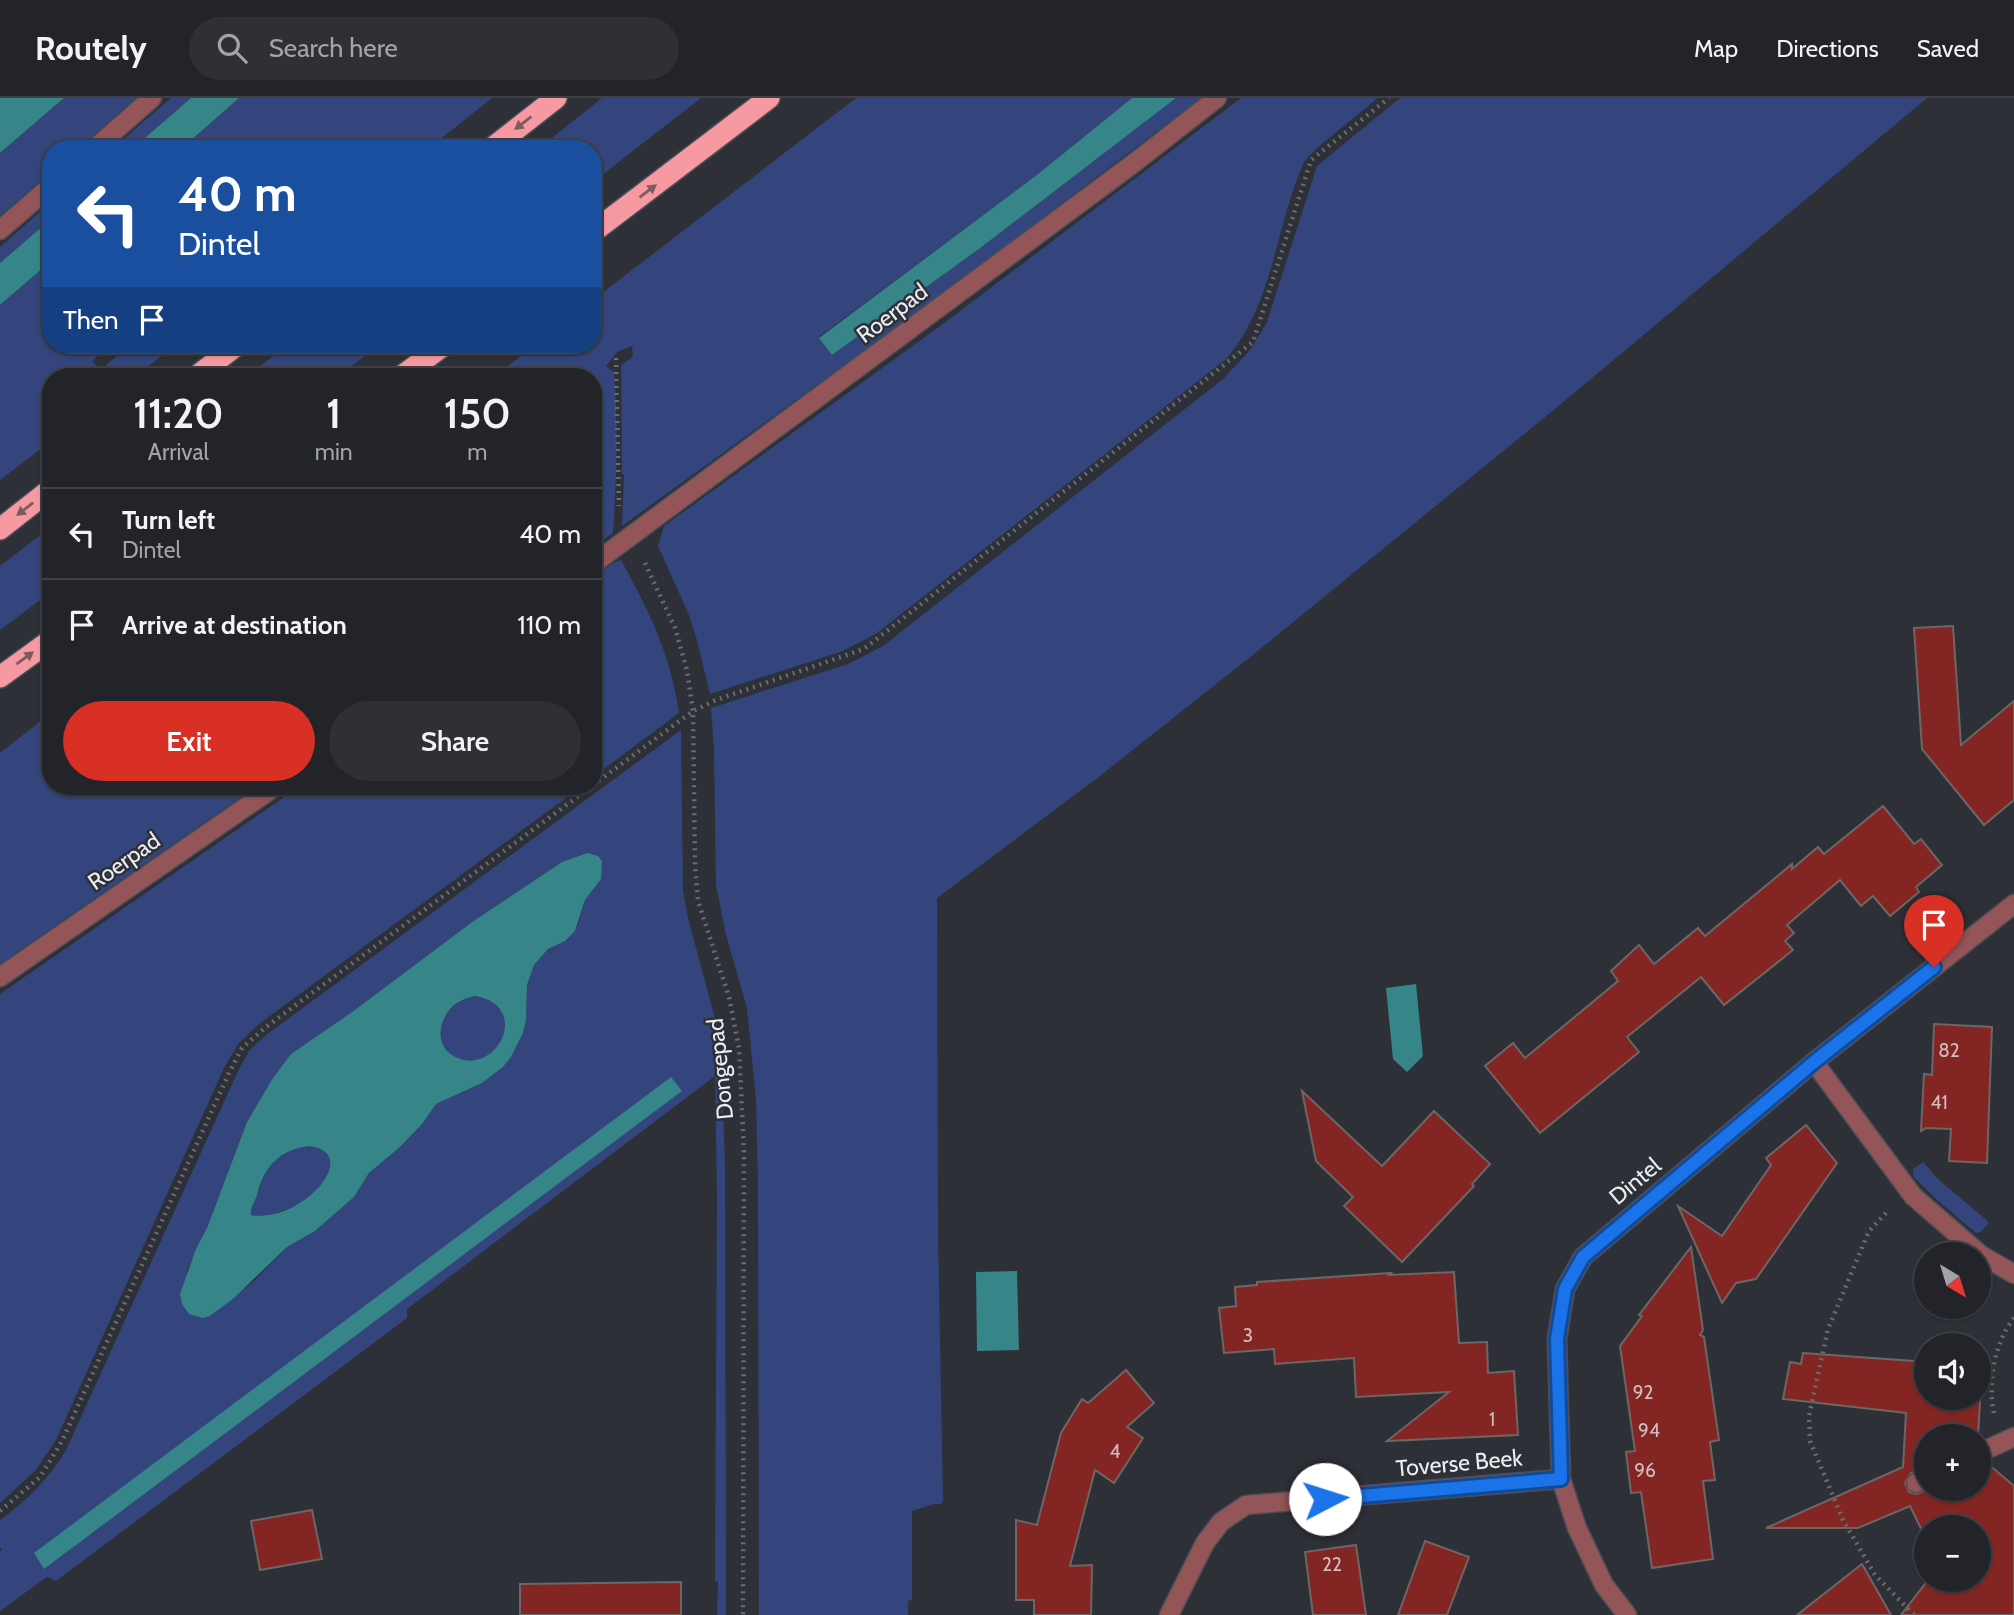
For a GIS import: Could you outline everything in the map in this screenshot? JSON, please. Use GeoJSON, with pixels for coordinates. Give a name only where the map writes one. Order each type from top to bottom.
{"type":"FeatureCollection","features":[{"type":"Feature","properties":{"kind":"highway"},"geometry":{"type":"LineString","coordinates":[[502,140],[556,98]]}},
{"type":"Feature","properties":{"kind":"highway"},"geometry":{"type":"LineString","coordinates":[[602,225],[769,98]]}},
{"type":"Feature","properties":{"kind":"highway"},"geometry":{"type":"LineString","coordinates":[[207,368],[225,354]]}},
{"type":"Feature","properties":{"kind":"highway"},"geometry":{"type":"LineString","coordinates":[[413,368],[432,354]]}},
{"type":"Feature","properties":{"kind":"highway"},"geometry":{"type":"LineString","coordinates":[[0,529],[42,496]]}},
{"type":"Feature","properties":{"kind":"highway"},"geometry":{"type":"LineString","coordinates":[[0,677],[42,647]]}},
{"type":"Feature","properties":{"kind":"street"},"geometry":{"type":"LineString","coordinates":[[104,140],[152,98]]}},
{"type":"Feature","properties":{"kind":"street","name":"Roerpad"},"geometry":{"type":"LineString","coordinates":[[602,558],[1134,163],[1217,98]]}},
{"type":"Feature","properties":{"kind":"street"},"geometry":{"type":"LineString","coordinates":[[0,230],[42,194]]}},
{"type":"Feature","properties":{"kind":"street","name":"Roerpad"},"geometry":{"type":"LineString","coordinates":[[0,977],[263,795]]}},
{"type":"Feature","properties":{"kind":"street","name":"Dintel"},"geometry":{"type":"LineString","coordinates":[[1627,1615],[1604,1585],[1577,1528],[1561,1479],[1557,1339],[1565,1289],[1583,1257],[1814,1062],[2014,904]]}},
{"type":"Feature","properties":{"kind":"street"},"geometry":{"type":"LineString","coordinates":[[1814,1062],[1909,1191],[1981,1255],[2014,1274]]}},
{"type":"Feature","properties":{"kind":"street"},"geometry":{"type":"LineString","coordinates":[[1991,1448],[2008,1440]]}},
{"type":"Feature","properties":{"kind":"street","name":"Toverse Beek"},"geometry":{"type":"LineString","coordinates":[[1169,1615],[1205,1543],[1221,1522],[1247,1505],[1561,1479]]}},
{"type":"Feature","properties":{"kind":"path"},"geometry":{"type":"LineString","coordinates":[[602,778],[693,711],[716,700],[864,649],[1253,342],[1311,160],[1389,98]]}},
{"type":"Feature","properties":{"kind":"path"},"geometry":{"type":"LineString","coordinates":[[617,358],[619,516]]}},
{"type":"Feature","properties":{"kind":"path","name":"Dongepad"},"geometry":{"type":"LineString","coordinates":[[632,537],[675,628],[687,670],[693,711],[698,901],[729,997],[739,1048],[744,1152],[744,1615]]}},
{"type":"Feature","properties":{"kind":"path"},"geometry":{"type":"LineString","coordinates":[[0,1511],[40,1477],[62,1441],[242,1048],[266,1027],[579,795]]}},
{"type":"Feature","properties":{"kind":"path"},"geometry":{"type":"LineString","coordinates":[[1909,1191],[1869,1231],[1828,1329],[1809,1416],[1810,1441],[1843,1520],[1875,1575],[1914,1615]]}},
{"type":"Feature","properties":{"kind":"path"},"geometry":{"type":"LineString","coordinates":[[2008,1440],[1993,1409],[1994,1366],[2005,1329],[2014,1318]]}},
{"type":"Feature","properties":{"kind":"shaded area"},"geometry":{"type":"Polygon","coordinates":[[[0,98],[64,98],[0,153],[0,98]]]}},
{"type":"Feature","properties":{"kind":"shaded area"},"geometry":{"type":"Polygon","coordinates":[[[64,98],[136,98],[88,140],[42,140],[42,180],[0,216],[0,153],[64,98]]]}},
{"type":"Feature","properties":{"kind":"shaded area"},"geometry":{"type":"Polygon","coordinates":[[[171,98],[191,98],[142,140],[122,140],[171,98]]]}},
{"type":"Feature","properties":{"kind":"shaded area"},"geometry":{"type":"Polygon","coordinates":[[[191,98],[239,98],[191,140],[142,140],[191,98]]]}},
{"type":"Feature","properties":{"kind":"shaded area"},"geometry":{"type":"Polygon","coordinates":[[[239,98],[492,98],[439,140],[191,140],[239,98]]]}},
{"type":"Feature","properties":{"kind":"shaded area"},"geometry":{"type":"Polygon","coordinates":[[[602,98],[701,98],[602,175],[602,140],[549,140],[602,98]]]}},
{"type":"Feature","properties":{"kind":"shaded area"},"geometry":{"type":"Polygon","coordinates":[[[856,98],[1132,98],[1038,174],[819,337],[832,355],[979,249],[1176,98],[1201,98],[929,304],[622,526],[624,474],[622,475],[621,365],[633,357],[632,346],[617,352],[606,366],[614,370],[615,391],[613,533],[602,541],[602,368],[505,368],[524,354],[602,354],[602,293],[856,98]]]}},
{"type":"Feature","properties":{"kind":"shaded area"},"geometry":{"type":"Polygon","coordinates":[[[1132,98],[1176,98],[979,249],[832,355],[819,338],[1038,174],[1132,98]]]}},
{"type":"Feature","properties":{"kind":"shaded area"},"geometry":{"type":"Polygon","coordinates":[[[1241,98],[1378,98],[1318,147],[1304,162],[1264,290],[1242,337],[1226,359],[877,633],[843,651],[710,694],[689,615],[658,546],[664,526],[943,324],[1241,98]]]}},
{"type":"Feature","properties":{"kind":"shaded area"},"geometry":{"type":"Polygon","coordinates":[[[1400,98],[1927,98],[1556,408],[1249,658],[1096,779],[937,898],[938,1233],[943,1501],[941,1504],[912,1511],[912,1600],[908,1601],[908,1615],[759,1615],[756,1099],[747,1008],[726,935],[716,885],[711,708],[848,664],[883,646],[1223,379],[1251,349],[1267,322],[1317,166],[1400,98]]]}},
{"type":"Feature","properties":{"kind":"shaded area"},"geometry":{"type":"Polygon","coordinates":[[[42,210],[42,227],[0,263],[0,247],[42,210]]]}},
{"type":"Feature","properties":{"kind":"shaded area"},"geometry":{"type":"Polygon","coordinates":[[[42,227],[42,269],[0,305],[0,263],[42,227]]]}},
{"type":"Feature","properties":{"kind":"shaded area"},"geometry":{"type":"Polygon","coordinates":[[[42,269],[42,354],[100,354],[92,361],[99,368],[42,368],[42,448],[0,480],[0,305],[42,269]]]}},
{"type":"Feature","properties":{"kind":"shaded area"},"geometry":{"type":"Polygon","coordinates":[[[120,354],[164,354],[146,368],[108,368],[106,365],[120,354]]]}},
{"type":"Feature","properties":{"kind":"shaded area"},"geometry":{"type":"Polygon","coordinates":[[[276,354],[368,354],[349,368],[258,368],[276,354]]]}},
{"type":"Feature","properties":{"kind":"shaded area"},"geometry":{"type":"Polygon","coordinates":[[[42,534],[42,599],[0,630],[0,566],[42,534]]]}},
{"type":"Feature","properties":{"kind":"shaded area"},"geometry":{"type":"Polygon","coordinates":[[[621,560],[657,634],[670,671],[679,713],[602,770],[602,571],[621,560]]]}},
{"type":"Feature","properties":{"kind":"shaded area"},"geometry":{"type":"Polygon","coordinates":[[[42,720],[42,795],[244,795],[0,964],[0,753],[42,720]]]}},
{"type":"Feature","properties":{"kind":"shaded area"},"geometry":{"type":"Polygon","coordinates":[[[681,730],[683,891],[714,1015],[723,1106],[726,1615],[717,1615],[718,1582],[715,1581],[715,1076],[407,1309],[407,1318],[56,1581],[47,1577],[0,1611],[0,1520],[37,1488],[66,1450],[249,1051],[266,1035],[593,795],[602,795],[602,788],[681,730]],[[587,853],[562,862],[472,922],[291,1054],[247,1122],[207,1228],[187,1271],[210,1316],[256,1279],[287,1247],[315,1231],[354,1197],[369,1173],[400,1147],[422,1124],[436,1104],[482,1083],[503,1067],[523,1033],[527,985],[534,965],[548,949],[565,941],[578,925],[585,900],[601,879],[587,853]]]}},
{"type":"Feature","properties":{"kind":"shaded area"},"geometry":{"type":"Polygon","coordinates":[[[287,795],[570,795],[259,1024],[238,1044],[224,1068],[56,1440],[36,1470],[0,1503],[0,994],[287,795]]]}},
{"type":"Feature","properties":{"kind":"shaded area"},"geometry":{"type":"Polygon","coordinates":[[[587,853],[598,856],[602,861],[601,879],[585,900],[575,931],[565,941],[548,949],[534,965],[527,985],[523,1033],[503,1067],[482,1083],[436,1104],[422,1124],[400,1147],[369,1173],[354,1197],[315,1231],[287,1247],[234,1298],[210,1316],[203,1318],[189,1314],[182,1304],[180,1294],[196,1249],[207,1228],[247,1122],[291,1054],[472,922],[562,862],[587,853]],[[475,996],[451,1008],[444,1019],[441,1032],[443,1045],[447,1050],[452,1055],[468,1060],[482,1058],[494,1050],[502,1039],[505,1026],[502,1013],[493,1002],[475,996]],[[309,1146],[290,1151],[269,1168],[260,1185],[251,1215],[270,1215],[289,1209],[319,1187],[328,1173],[330,1161],[324,1151],[309,1146]]]}},
{"type":"Feature","properties":{"kind":"shaded area"},"geometry":{"type":"Polygon","coordinates":[[[1416,984],[1423,1056],[1407,1072],[1393,1059],[1386,988],[1416,984]]]}},
{"type":"Feature","properties":{"kind":"shaded area"},"geometry":{"type":"Polygon","coordinates":[[[475,996],[493,1002],[503,1013],[505,1026],[502,1039],[494,1050],[482,1058],[468,1060],[452,1055],[447,1050],[441,1039],[441,1032],[444,1019],[451,1008],[475,996]]]}},
{"type":"Feature","properties":{"kind":"shaded area"},"geometry":{"type":"Polygon","coordinates":[[[671,1077],[682,1091],[44,1569],[34,1553],[671,1077]]]}},
{"type":"Feature","properties":{"kind":"shaded area"},"geometry":{"type":"Polygon","coordinates":[[[309,1146],[324,1151],[330,1161],[328,1173],[320,1186],[289,1209],[270,1215],[251,1215],[260,1185],[269,1168],[290,1151],[309,1146]]]}},
{"type":"Feature","properties":{"kind":"shaded area"},"geometry":{"type":"Polygon","coordinates":[[[1923,1162],[1939,1180],[1989,1222],[1981,1232],[1976,1233],[1913,1176],[1913,1169],[1923,1162]]]}},
{"type":"Feature","properties":{"kind":"shaded area"},"geometry":{"type":"Polygon","coordinates":[[[1017,1271],[1019,1350],[977,1351],[976,1272],[1017,1271]]]}},
{"type":"Feature","properties":{"kind":"building"},"geometry":{"type":"Polygon","coordinates":[[[1953,626],[1961,745],[2014,701],[2014,800],[1984,825],[1922,749],[1914,628],[1953,626]]]}},
{"type":"Feature","properties":{"kind":"building"},"geometry":{"type":"Polygon","coordinates":[[[1883,806],[1914,844],[1921,839],[1942,865],[1916,887],[1919,892],[1890,916],[1873,896],[1861,906],[1840,880],[1787,925],[1794,933],[1785,941],[1793,950],[1724,1005],[1701,977],[1627,1037],[1639,1052],[1540,1133],[1485,1066],[1513,1043],[1525,1058],[1618,981],[1611,971],[1639,945],[1654,964],[1698,928],[1705,936],[1792,864],[1792,869],[1818,847],[1824,854],[1883,806]]]}},
{"type":"Feature","properties":{"kind":"building"},"geometry":{"type":"Polygon","coordinates":[[[1934,1024],[1992,1027],[1987,1163],[1949,1161],[1951,1129],[1926,1128],[1921,1131],[1924,1074],[1932,1075],[1934,1024]]]}},
{"type":"Feature","properties":{"kind":"building"},"geometry":{"type":"Polygon","coordinates":[[[1302,1091],[1382,1166],[1434,1111],[1490,1164],[1472,1184],[1474,1186],[1402,1262],[1344,1206],[1353,1197],[1316,1161],[1302,1091]]]}},
{"type":"Feature","properties":{"kind":"building"},"geometry":{"type":"Polygon","coordinates":[[[1806,1125],[1837,1163],[1756,1279],[1736,1283],[1722,1303],[1678,1206],[1722,1236],[1771,1165],[1766,1158],[1806,1125]]]}},
{"type":"Feature","properties":{"kind":"building"},"geometry":{"type":"Polygon","coordinates":[[[1691,1247],[1703,1330],[1700,1335],[1704,1337],[1719,1440],[1710,1442],[1715,1480],[1703,1481],[1713,1559],[1652,1568],[1641,1492],[1631,1493],[1626,1452],[1635,1451],[1620,1346],[1642,1316],[1639,1315],[1691,1247]]]}},
{"type":"Feature","properties":{"kind":"building"},"geometry":{"type":"Polygon","coordinates":[[[1454,1272],[1459,1343],[1487,1342],[1488,1373],[1514,1371],[1518,1435],[1387,1441],[1449,1392],[1356,1397],[1354,1358],[1275,1364],[1274,1349],[1224,1353],[1219,1308],[1236,1306],[1235,1287],[1257,1285],[1257,1282],[1391,1273],[1389,1275],[1454,1272]]]}},
{"type":"Feature","properties":{"kind":"building"},"geometry":{"type":"Polygon","coordinates":[[[1803,1353],[1914,1361],[1914,1410],[1980,1410],[1979,1424],[1914,1424],[1914,1472],[1905,1483],[1909,1492],[1914,1493],[1914,1501],[1991,1501],[1991,1466],[2014,1486],[2014,1615],[1901,1615],[1919,1592],[1991,1592],[1991,1515],[1914,1515],[1910,1506],[1858,1528],[1766,1528],[1903,1467],[1906,1413],[1783,1399],[1790,1362],[1801,1364],[1803,1353]]]}},
{"type":"Feature","properties":{"kind":"building"},"geometry":{"type":"Polygon","coordinates":[[[1126,1370],[1154,1403],[1127,1427],[1143,1438],[1114,1483],[1095,1470],[1070,1566],[1092,1565],[1091,1615],[1034,1615],[1034,1600],[1016,1600],[1016,1520],[1037,1525],[1061,1433],[1082,1399],[1088,1403],[1126,1370]]]}},
{"type":"Feature","properties":{"kind":"building"},"geometry":{"type":"Polygon","coordinates":[[[312,1510],[322,1559],[260,1570],[251,1521],[312,1510]]]}},
{"type":"Feature","properties":{"kind":"building"},"geometry":{"type":"Polygon","coordinates":[[[1425,1541],[1469,1557],[1447,1615],[1398,1615],[1425,1541]]]}},
{"type":"Feature","properties":{"kind":"building"},"geometry":{"type":"Polygon","coordinates":[[[1356,1545],[1366,1615],[1313,1615],[1305,1552],[1356,1545]]]}},
{"type":"Feature","properties":{"kind":"building"},"geometry":{"type":"Polygon","coordinates":[[[1862,1564],[1891,1615],[1797,1615],[1862,1564]]]}},
{"type":"Feature","properties":{"kind":"building"},"geometry":{"type":"Polygon","coordinates":[[[681,1582],[681,1615],[520,1615],[520,1584],[681,1582]]]}},
{"type":"Feature","properties":{"kind":"route"},"geometry":{"type":"LineString","coordinates":[[1325,1499],[1561,1479],[1557,1339],[1565,1289],[1583,1257],[1814,1062],[1934,967]]}}]}
